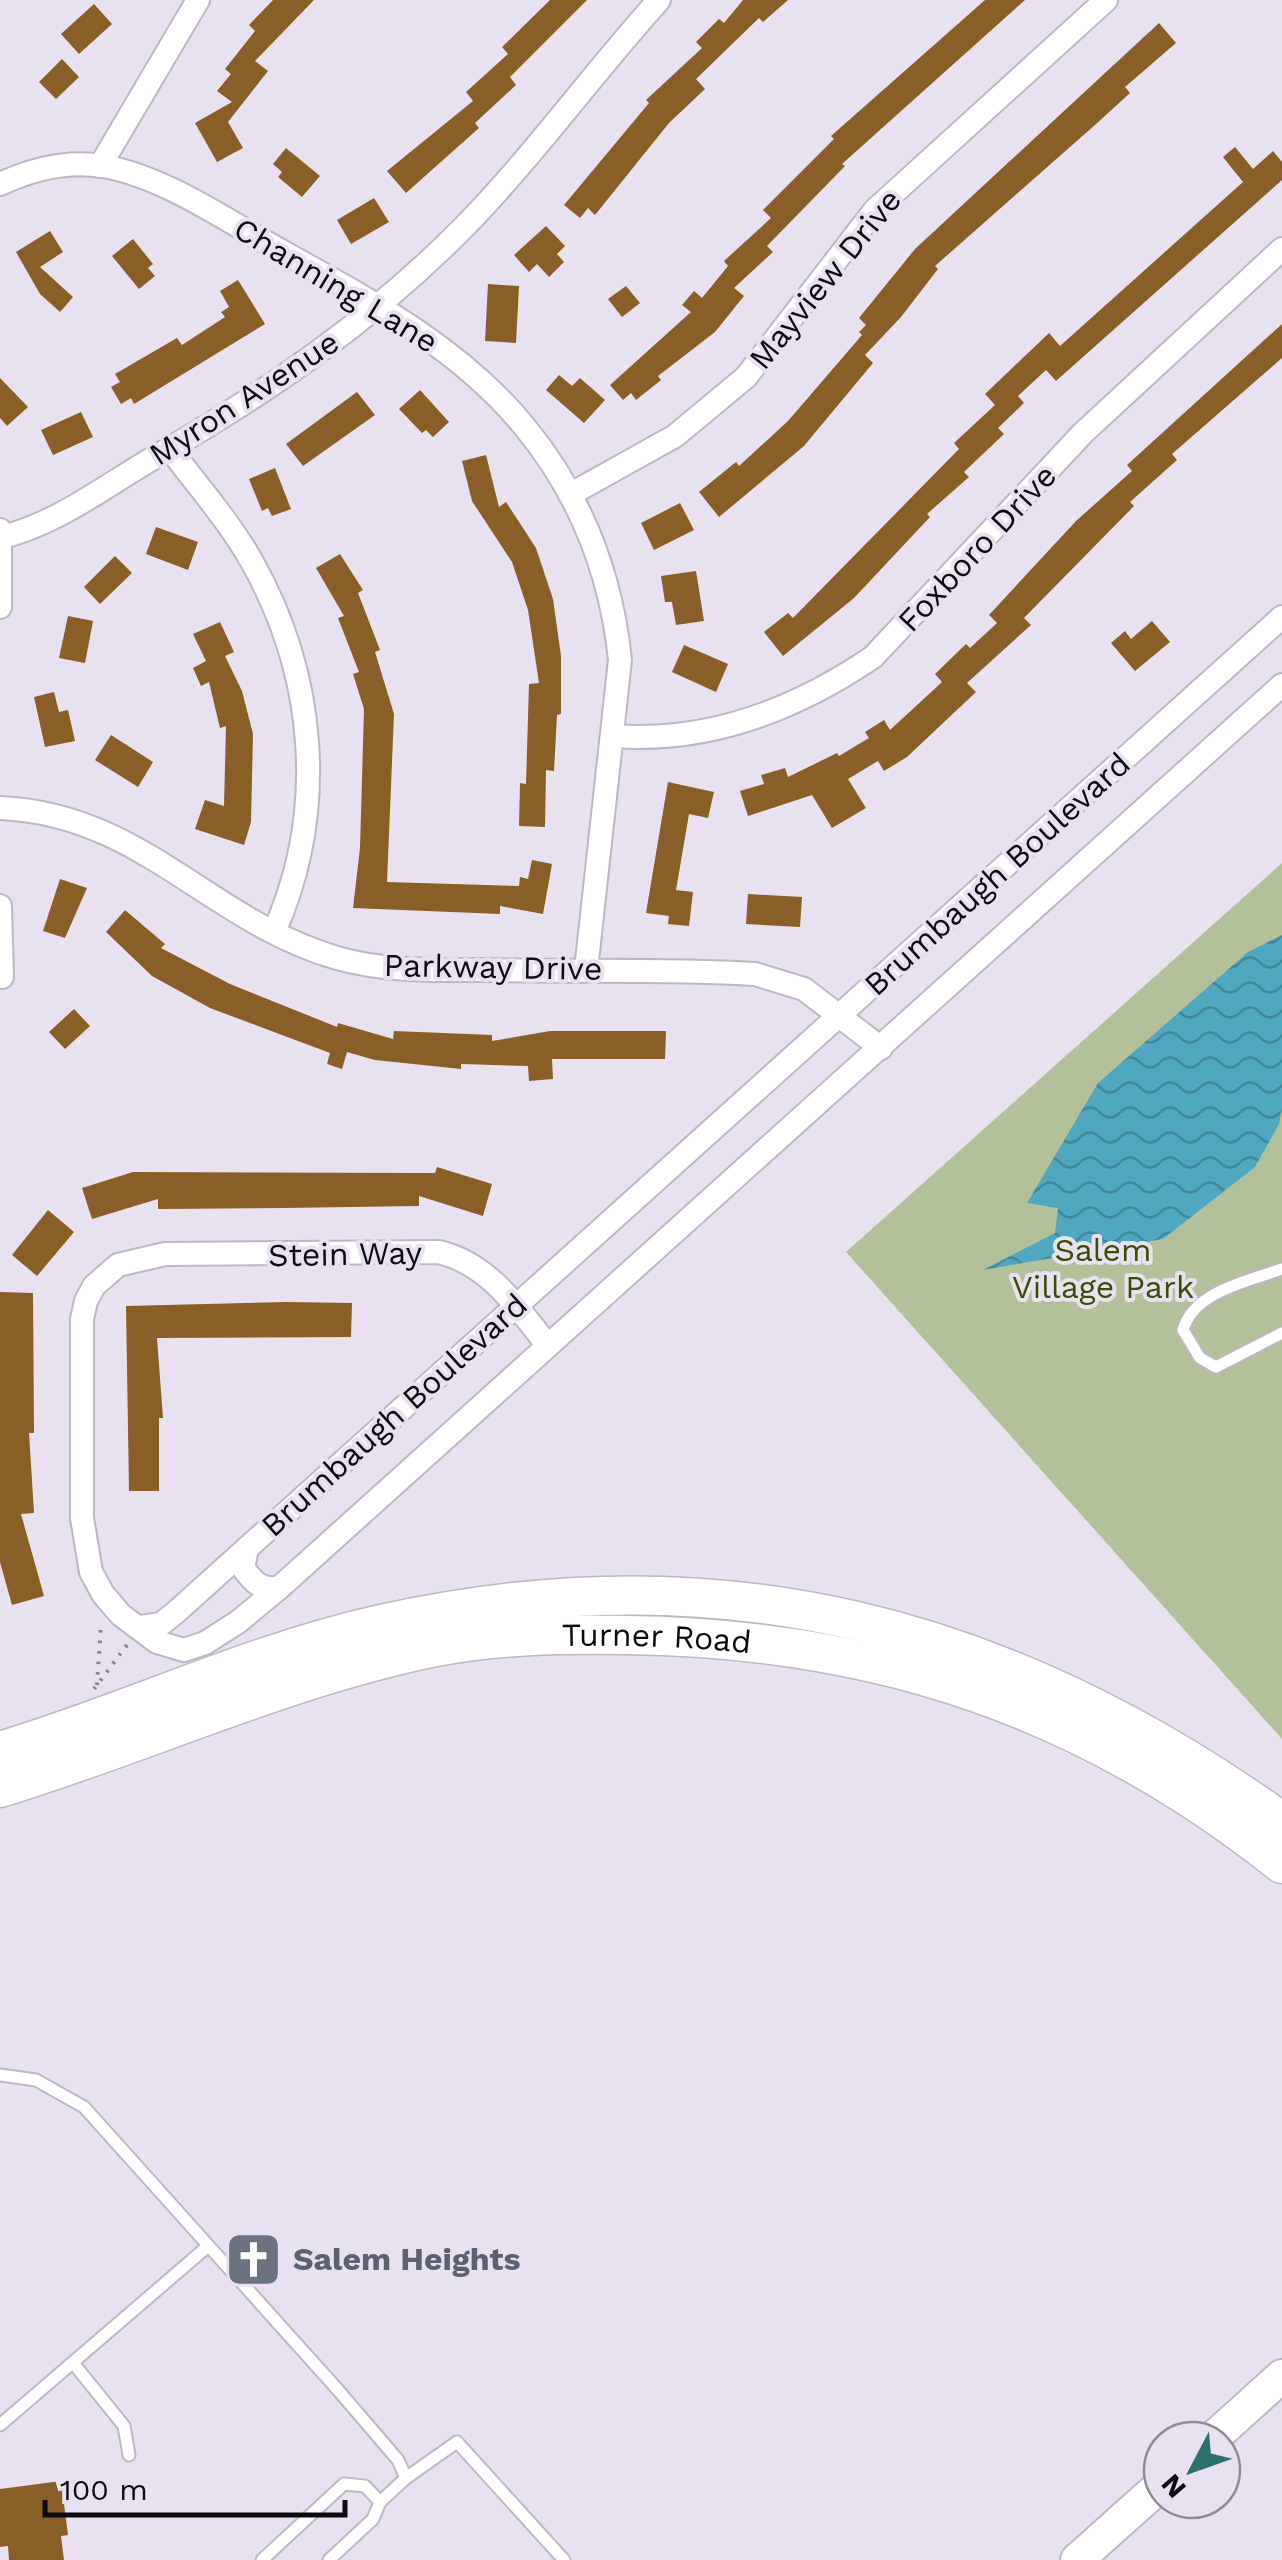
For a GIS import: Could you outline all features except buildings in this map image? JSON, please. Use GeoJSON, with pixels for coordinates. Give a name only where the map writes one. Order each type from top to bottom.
{"type":"FeatureCollection","features":[{"type":"Feature","properties":{"kind":"main road","name":"Turner Road"},"geometry":{"type":"LineString","coordinates":[[0,1751],[308,1643],[381,1624],[549,1597],[648,1594],[848,1618],[954,1646],[1044,1681],[1142,1728],[1282,1822]]}},
{"type":"Feature","properties":{"kind":"main road","name":"Turner Road"},"geometry":{"type":"LineString","coordinates":[[0,1788],[267,1696],[431,1648],[514,1636],[705,1636],[796,1645],[986,1695],[1074,1731],[1172,1784],[1282,1864]]}},
{"type":"Feature","properties":{"kind":"street"},"geometry":{"type":"LineString","coordinates":[[0,184],[40,168],[100,166],[198,0]]}},
{"type":"Feature","properties":{"kind":"street","name":"Myron Avenue"},"geometry":{"type":"LineString","coordinates":[[2,534],[57,519],[303,365],[378,306],[468,222],[658,0]]}},
{"type":"Feature","properties":{"kind":"street","name":"Mayview Drive"},"geometry":{"type":"LineString","coordinates":[[571,494],[675,436],[746,378],[875,210],[1106,0]]}},
{"type":"Feature","properties":{"kind":"street","name":"Channing Lane"},"geometry":{"type":"LineString","coordinates":[[100,166],[198,204],[378,306],[443,348],[522,424],[571,494],[598,551],[616,624],[620,677],[586,970]]}},
{"type":"Feature","properties":{"kind":"street","name":"Foxboro Drive"},"geometry":{"type":"LineString","coordinates":[[615,736],[708,732],[767,715],[834,683],[873,658],[1083,433],[1282,249]]}},
{"type":"Feature","properties":{"kind":"street"},"geometry":{"type":"LineString","coordinates":[[170,449],[251,560],[292,649],[301,688],[309,763],[307,819],[290,896],[274,932]]}},
{"type":"Feature","properties":{"kind":"street"},"geometry":{"type":"LineString","coordinates":[[0,607],[2,534]]}},
{"type":"Feature","properties":{"kind":"street","name":"Brumbaugh Boulevard"},"geometry":{"type":"LineString","coordinates":[[1282,618],[247,1548],[244,1568],[254,1583],[266,1589],[279,1588],[1282,685]]}},
{"type":"Feature","properties":{"kind":"street","name":"Parkway Drive"},"geometry":{"type":"LineString","coordinates":[[0,808],[59,815],[124,838],[232,911],[339,958],[388,968],[755,974],[804,989],[841,1013],[881,1048]]}},
{"type":"Feature","properties":{"kind":"street"},"geometry":{"type":"LineString","coordinates":[[0,906],[2,977]]}},
{"type":"Feature","properties":{"kind":"street","name":"Stein Way"},"geometry":{"type":"LineString","coordinates":[[102,1594],[90,1572],[82,1518],[82,1319],[94,1286],[108,1272],[132,1259],[165,1254],[439,1252],[473,1264],[516,1306],[548,1346]]}},
{"type":"Feature","properties":{"kind":"street"},"geometry":{"type":"LineString","coordinates":[[140,1627],[161,1624],[247,1548]]}},
{"type":"Feature","properties":{"kind":"street"},"geometry":{"type":"LineString","coordinates":[[102,1594],[120,1615],[157,1642],[184,1650],[205,1644],[279,1588]]}},
{"type":"Feature","properties":{"kind":"street"},"geometry":{"type":"LineString","coordinates":[[1233,2420],[1282,2376]]}},
{"type":"Feature","properties":{"kind":"street"},"geometry":{"type":"LineString","coordinates":[[1077,2560],[1142,2502]]}},
{"type":"Feature","properties":{"kind":"lane"},"geometry":{"type":"LineString","coordinates":[[1282,1269],[1210,1298],[1190,1314],[1183,1330],[1200,1358],[1216,1368],[1282,1333]]}},
{"type":"Feature","properties":{"kind":"lane"},"geometry":{"type":"LineString","coordinates":[[0,2075],[36,2080],[84,2107],[338,2390],[398,2460],[406,2478]]}},
{"type":"Feature","properties":{"kind":"lane"},"geometry":{"type":"LineString","coordinates":[[0,2425],[207,2247]]}},
{"type":"Feature","properties":{"kind":"lane"},"geometry":{"type":"LineString","coordinates":[[74,2364],[124,2426],[129,2456]]}},
{"type":"Feature","properties":{"kind":"lane"},"geometry":{"type":"LineString","coordinates":[[329,2560],[373,2519],[380,2502],[406,2478],[457,2442],[564,2560]]}},
{"type":"Feature","properties":{"kind":"lane"},"geometry":{"type":"LineString","coordinates":[[262,2560],[344,2484],[366,2486],[380,2502]]}},
{"type":"Feature","properties":{"kind":"path"},"geometry":{"type":"LineString","coordinates":[[97,1685],[102,1594]]}},
{"type":"Feature","properties":{"kind":"path"},"geometry":{"type":"LineString","coordinates":[[90,1694],[140,1627]]}},
{"type":"Feature","properties":{"kind":"green space","name":"Salem Village Park"},"geometry":{"type":"Polygon","coordinates":[[[1282,863],[1282,1739],[846,1252],[1282,863]]]}},
{"type":"Feature","properties":{"kind":"water"},"geometry":{"type":"Polygon","coordinates":[[[1282,935],[1282,1108],[1279,1124],[1255,1167],[1163,1239],[983,1270],[1055,1233],[1058,1208],[1027,1203],[1098,1083],[1248,952],[1282,935]]]}},
{"type":"Feature","properties":{"kind":"place","name":"Salem Heights"},"geometry":{"type":"Point","coordinates":[254,2259]}}]}
